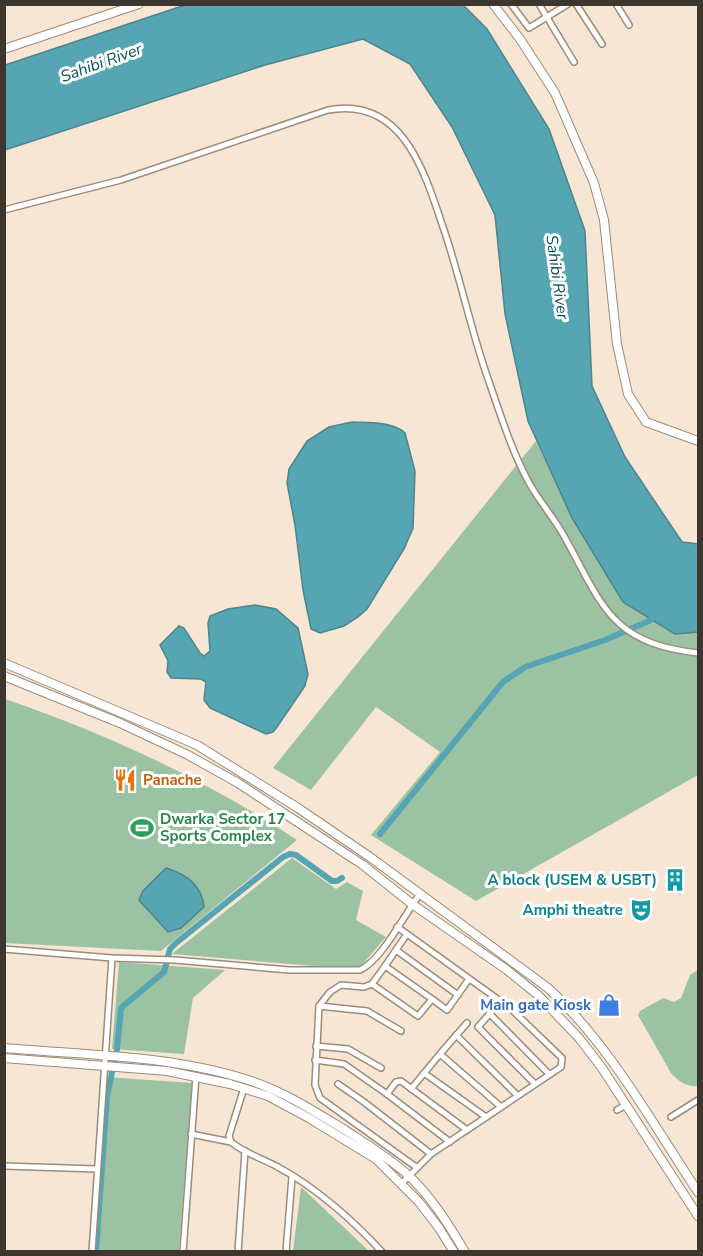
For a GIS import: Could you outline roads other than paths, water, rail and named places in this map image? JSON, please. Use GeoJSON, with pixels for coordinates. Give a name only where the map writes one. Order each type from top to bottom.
{"type":"FeatureCollection","features":[{"type":"Feature","properties":{"kind":"main road"},"geometry":{"type":"LineString","coordinates":[[4,49],[139,4]]}},
{"type":"Feature","properties":{"kind":"main road"},"geometry":{"type":"LineString","coordinates":[[493,4],[520,39],[555,93],[594,183],[603,220],[617,344],[628,394],[646,422],[699,441]]}},
{"type":"Feature","properties":{"kind":"main road"},"geometry":{"type":"LineString","coordinates":[[4,663],[197,745],[298,808],[548,988],[565,1004],[613,1063],[699,1192]]}},
{"type":"Feature","properties":{"kind":"main road"},"geometry":{"type":"LineString","coordinates":[[4,676],[120,723],[188,755],[238,783],[363,866],[412,904],[479,949],[538,995],[579,1038],[626,1104],[699,1216]]}},
{"type":"Feature","properties":{"kind":"main road"},"geometry":{"type":"LineString","coordinates":[[4,1048],[154,1060],[249,1080],[288,1096],[372,1148],[408,1176],[428,1198],[465,1251]]}},
{"type":"Feature","properties":{"kind":"main road"},"geometry":{"type":"LineString","coordinates":[[4,1058],[196,1076],[268,1096],[376,1159],[402,1183],[439,1228],[454,1251]]}},
{"type":"Feature","properties":{"kind":"street"},"geometry":{"type":"LineString","coordinates":[[511,4],[528,28],[568,4]]}},
{"type":"Feature","properties":{"kind":"street"},"geometry":{"type":"LineString","coordinates":[[539,4],[574,62]]}},
{"type":"Feature","properties":{"kind":"street"},"geometry":{"type":"LineString","coordinates":[[576,4],[602,44]]}},
{"type":"Feature","properties":{"kind":"street"},"geometry":{"type":"LineString","coordinates":[[616,4],[629,25]]}},
{"type":"Feature","properties":{"kind":"street"},"geometry":{"type":"LineString","coordinates":[[4,210],[121,180],[328,110],[363,110],[381,119],[405,140],[424,170],[458,273],[486,371],[521,467],[563,535],[583,574],[608,611],[624,629],[661,647],[699,653]]}},
{"type":"Feature","properties":{"kind":"street"},"geometry":{"type":"LineString","coordinates":[[4,949],[289,970],[360,970],[379,956],[420,894]]}},
{"type":"Feature","properties":{"kind":"street"},"geometry":{"type":"LineString","coordinates":[[397,927],[501,1001],[562,1058],[561,1067],[534,1083],[432,1154],[402,1183]]}},
{"type":"Feature","properties":{"kind":"street"},"geometry":{"type":"LineString","coordinates":[[407,934],[372,984],[364,987],[341,985],[330,992],[319,1006],[315,1085],[320,1098],[417,1167]]}},
{"type":"Feature","properties":{"kind":"street"},"geometry":{"type":"LineString","coordinates":[[396,950],[458,995]]}},
{"type":"Feature","properties":{"kind":"street"},"geometry":{"type":"LineString","coordinates":[[92,1251],[112,958]]}},
{"type":"Feature","properties":{"kind":"street"},"geometry":{"type":"LineString","coordinates":[[386,966],[447,1010],[469,978]]}},
{"type":"Feature","properties":{"kind":"street"},"geometry":{"type":"LineString","coordinates":[[372,984],[418,1016],[432,999]]}},
{"type":"Feature","properties":{"kind":"street"},"geometry":{"type":"LineString","coordinates":[[501,1001],[478,1027],[534,1083]]}},
{"type":"Feature","properties":{"kind":"street"},"geometry":{"type":"LineString","coordinates":[[319,1006],[368,1011],[401,1031]]}},
{"type":"Feature","properties":{"kind":"street"},"geometry":{"type":"LineString","coordinates":[[489,1013],[549,1074]]}},
{"type":"Feature","properties":{"kind":"street"},"geometry":{"type":"LineString","coordinates":[[411,1089],[467,1023]]}},
{"type":"Feature","properties":{"kind":"street"},"geometry":{"type":"LineString","coordinates":[[456,1035],[517,1095]]}},
{"type":"Feature","properties":{"kind":"street"},"geometry":{"type":"LineString","coordinates":[[316,1046],[348,1049],[381,1068]]}},
{"type":"Feature","properties":{"kind":"street"},"geometry":{"type":"LineString","coordinates":[[440,1054],[500,1106]]}},
{"type":"Feature","properties":{"kind":"street"},"geometry":{"type":"LineString","coordinates":[[315,1060],[344,1064],[450,1142]]}},
{"type":"Feature","properties":{"kind":"street"},"geometry":{"type":"LineString","coordinates":[[424,1074],[486,1118]]}},
{"type":"Feature","properties":{"kind":"street"},"geometry":{"type":"LineString","coordinates":[[183,1251],[196,1076]]}},
{"type":"Feature","properties":{"kind":"street"},"geometry":{"type":"LineString","coordinates":[[387,1094],[397,1081],[467,1130]]}},
{"type":"Feature","properties":{"kind":"street"},"geometry":{"type":"LineString","coordinates":[[338,1084],[432,1154]]}},
{"type":"Feature","properties":{"kind":"street"},"geometry":{"type":"LineString","coordinates":[[231,1142],[229,1136],[244,1088]]}},
{"type":"Feature","properties":{"kind":"street"},"geometry":{"type":"LineString","coordinates":[[670,1117],[699,1100]]}},
{"type":"Feature","properties":{"kind":"street"},"geometry":{"type":"LineString","coordinates":[[617,1110],[626,1104]]}},
{"type":"Feature","properties":{"kind":"street"},"geometry":{"type":"LineString","coordinates":[[191,1134],[231,1142],[277,1166],[337,1209],[382,1251]]}},
{"type":"Feature","properties":{"kind":"street"},"geometry":{"type":"LineString","coordinates":[[238,1251],[245,1151]]}},
{"type":"Feature","properties":{"kind":"street"},"geometry":{"type":"LineString","coordinates":[[4,1166],[97,1169]]}},
{"type":"Feature","properties":{"kind":"street"},"geometry":{"type":"LineString","coordinates":[[286,1251],[292,1177]]}},
{"type":"Feature","properties":{"kind":"water","name":"Sahibi River"},"geometry":{"type":"Polygon","coordinates":[[[185,5],[463,5],[487,29],[549,129],[585,231],[592,386],[625,457],[682,542],[698,544],[698,632],[675,634],[623,602],[572,518],[528,421],[505,314],[495,215],[452,127],[410,64],[363,39],[265,65],[5,150],[5,65],[185,5]]]}},
{"type":"Feature","properties":{"kind":"water"},"geometry":{"type":"Polygon","coordinates":[[[352,422],[394,426],[405,433],[415,471],[413,528],[404,549],[367,609],[344,626],[320,633],[311,629],[303,590],[287,483],[289,469],[307,441],[329,427],[352,422]]]}},
{"type":"Feature","properties":{"kind":"water"},"geometry":{"type":"Polygon","coordinates":[[[255,605],[276,609],[298,628],[308,674],[305,686],[277,727],[273,732],[266,734],[210,708],[204,700],[206,682],[201,679],[171,678],[167,672],[168,661],[160,645],[179,626],[184,628],[204,656],[210,651],[208,623],[210,616],[228,609],[255,605]]]}},
{"type":"Feature","properties":{"kind":"water"},"geometry":{"type":"Polygon","coordinates":[[[166,868],[192,882],[200,892],[204,907],[181,928],[168,932],[139,900],[143,891],[166,868]]]}},
{"type":"Feature","properties":{"kind":"waterway"},"geometry":{"type":"LineString","coordinates":[[380,834],[503,682],[525,667],[605,640],[651,620],[654,615]]}},
{"type":"Feature","properties":{"kind":"waterway"},"geometry":{"type":"LineString","coordinates":[[96,1252],[107,1096],[117,1049],[121,1008],[164,972],[170,949],[176,943],[283,857],[290,854],[296,855],[332,881],[342,878]]}},
{"type":"Feature","properties":{"kind":"place","name":"Panache"},"geometry":{"type":"Point","coordinates":[125,780]}},
{"type":"Feature","properties":{"kind":"place","name":"Dwarka Sector 17 Sports Complex"},"geometry":{"type":"Point","coordinates":[142,828]}},
{"type":"Feature","properties":{"kind":"place","name":"A block (USEM & USBT)"},"geometry":{"type":"Point","coordinates":[675,880]}},
{"type":"Feature","properties":{"kind":"place","name":"Amphi theatre"},"geometry":{"type":"Point","coordinates":[641,910]}},
{"type":"Feature","properties":{"kind":"place","name":"Main gate Kiosk"},"geometry":{"type":"Point","coordinates":[609,1005]}}]}
